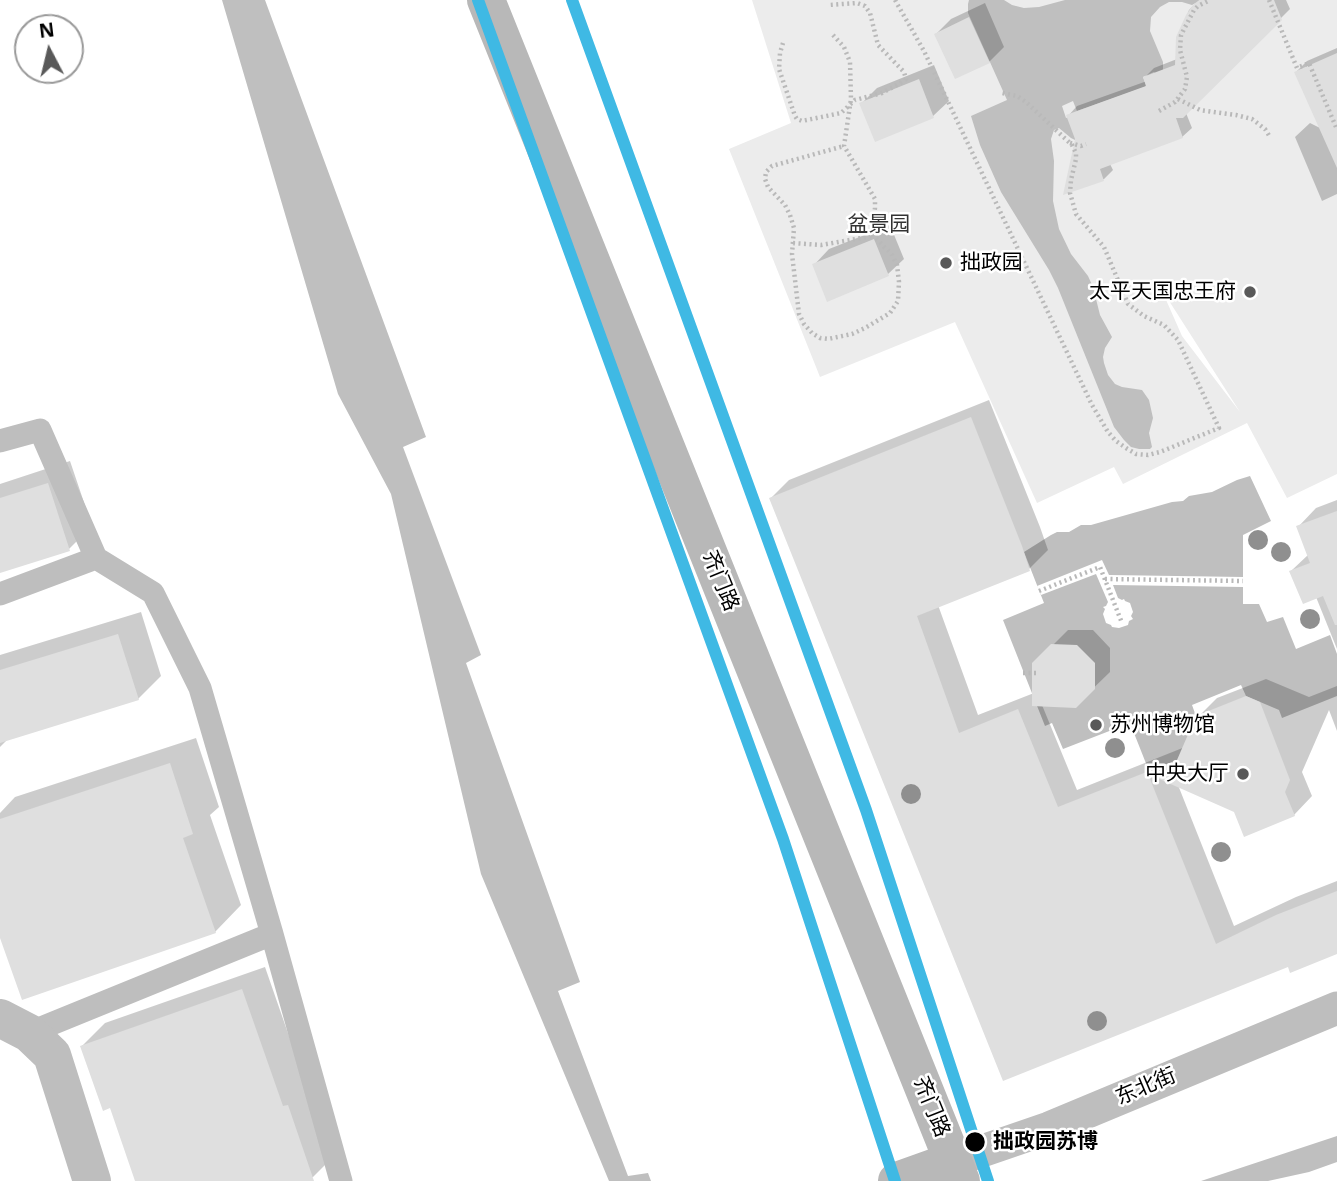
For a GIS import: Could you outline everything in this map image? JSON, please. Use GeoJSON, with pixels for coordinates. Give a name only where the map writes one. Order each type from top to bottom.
{"type":"FeatureCollection","features":[{"type":"Feature","properties":{"kind":"main road","name":"齐门路"},"geometry":{"type":"LineString","coordinates":[[486,0],[957,1171]]}},
{"type":"Feature","properties":{"kind":"main road"},"geometry":{"type":"LineString","coordinates":[[897,1181],[957,1171]]}},
{"type":"Feature","properties":{"kind":"street","name":"东北街"},"geometry":{"type":"LineString","coordinates":[[957,1171],[1049,1128],[1337,1007]]}},
{"type":"Feature","properties":{"kind":"street"},"geometry":{"type":"LineString","coordinates":[[15,1026],[52,1055],[92,1181]]}},
{"type":"Feature","properties":{"kind":"lane"},"geometry":{"type":"LineString","coordinates":[[0,441],[40,430],[96,558],[153,593],[200,688],[341,1181]]}},
{"type":"Feature","properties":{"kind":"lane"},"geometry":{"type":"LineString","coordinates":[[0,594],[96,558]]}},
{"type":"Feature","properties":{"kind":"lane"},"geometry":{"type":"LineString","coordinates":[[15,1026],[272,934]]}},
{"type":"Feature","properties":{"kind":"path"},"geometry":{"type":"LineString","coordinates":[[895,0],[934,70],[1096,413],[1108,432],[1116,441],[1136,454],[1148,455],[1219,428],[1178,340],[1164,326],[1128,304],[1104,247],[1076,214],[1070,188],[1076,156],[1086,144],[1081,146],[1070,142],[1026,102],[1017,96],[1002,93]]}},
{"type":"Feature","properties":{"kind":"path"},"geometry":{"type":"LineString","coordinates":[[1159,111],[1178,99],[1185,89],[1186,69],[1180,46],[1182,33],[1194,10],[1210,0]]}},
{"type":"Feature","properties":{"kind":"path"},"geometry":{"type":"LineString","coordinates":[[1269,0],[1297,68],[1309,63],[1336,127]]}},
{"type":"Feature","properties":{"kind":"path"},"geometry":{"type":"LineString","coordinates":[[783,43],[779,69],[797,119],[806,121],[841,113],[855,100],[892,89],[904,81],[905,76],[900,68],[878,45],[870,12],[865,6],[857,3],[829,5]]}},
{"type":"Feature","properties":{"kind":"path"},"geometry":{"type":"LineString","coordinates":[[834,35],[844,47],[850,62],[850,104],[844,146],[874,199],[871,233],[897,265],[899,282],[898,301],[890,313],[852,334],[828,339],[812,333],[799,314],[793,273],[794,229],[785,205],[768,187],[765,178],[766,172],[772,166],[844,146]]}},
{"type":"Feature","properties":{"kind":"path"},"geometry":{"type":"LineString","coordinates":[[1178,99],[1200,110],[1252,119],[1265,129],[1270,137]]}},
{"type":"Feature","properties":{"kind":"path"},"geometry":{"type":"LineString","coordinates":[[1070,142],[1076,156]]}},
{"type":"Feature","properties":{"kind":"path"},"geometry":{"type":"LineString","coordinates":[[793,243],[821,245],[873,236]]}},
{"type":"Feature","properties":{"kind":"path"},"geometry":{"type":"LineString","coordinates":[[1039,591],[1100,567],[1122,623]]}},
{"type":"Feature","properties":{"kind":"path"},"geometry":{"type":"LineString","coordinates":[[1105,579],[1243,582]]}},
{"type":"Feature","properties":{"kind":"path"},"geometry":{"type":"LineString","coordinates":[[1024,673],[1036,673]]}},
{"type":"Feature","properties":{"kind":"green space","name":"拙政园"},"geometry":{"type":"Polygon","coordinates":[[[752,0],[1337,0],[1337,474],[1287,498],[1247,423],[1123,484],[1114,467],[1037,503],[955,322],[820,377],[729,149],[791,123],[752,0]],[[1164,293],[1182,336],[1240,412],[1164,293]]]}},
{"type":"Feature","properties":{"kind":"shaded area"},"geometry":{"type":"Polygon","coordinates":[[[222,0],[265,0],[426,437],[403,447],[481,655],[466,663],[580,982],[558,991],[628,1176],[648,1173],[651,1181],[609,1181],[481,874],[391,494],[338,394],[222,0]]]}},
{"type":"Feature","properties":{"kind":"shaded area"},"geometry":{"type":"Polygon","coordinates":[[[969,0],[1004,0],[1024,8],[1065,0],[1201,0],[1192,5],[1169,2],[1151,17],[1150,31],[1163,62],[1163,82],[1154,72],[1143,77],[1145,87],[1077,111],[1073,101],[1062,106],[1066,118],[1076,114],[1079,142],[1059,128],[1054,130],[1051,139],[1054,161],[1053,201],[1059,229],[1071,254],[1088,276],[1100,315],[1112,337],[1103,357],[1108,375],[1115,384],[1142,390],[1149,400],[1153,418],[1149,433],[1152,447],[1150,449],[1131,447],[1114,427],[1058,288],[1001,192],[980,145],[971,116],[1007,100],[968,13],[969,0]]]}},
{"type":"Feature","properties":{"kind":"shaded area"},"geometry":{"type":"Polygon","coordinates":[[[1250,476],[1271,521],[1243,535],[1243,604],[1259,604],[1267,622],[1283,617],[1296,649],[1330,635],[1337,654],[1337,696],[1282,718],[1279,710],[1246,696],[1241,685],[1192,705],[1196,716],[1186,757],[1149,771],[1130,723],[1063,749],[1052,723],[1045,726],[1003,620],[1044,603],[1024,552],[1057,532],[1069,532],[1081,525],[1091,525],[1183,501],[1189,496],[1212,492],[1250,476]]]}},
{"type":"Feature","properties":{"kind":"shaded area"},"geometry":{"type":"Polygon","coordinates":[[[1337,1136],[1337,1162],[1309,1172],[1268,1181],[1201,1181],[1337,1136]]]}},
{"type":"Feature","properties":{"kind":"pier"},"geometry":{"type":"Polygon","coordinates":[[[1102,560],[1109,575],[1243,577],[1243,587],[1113,585],[1118,598],[1130,603],[1133,612],[1133,619],[1128,625],[1119,628],[1106,623],[1103,607],[1108,602],[1096,574],[1041,595],[1037,586],[1102,560]]]}},
{"type":"Feature","properties":{"kind":"building"},"geometry":{"type":"Polygon","coordinates":[[[1199,0],[1274,0],[1282,20],[1183,118],[1176,118],[1183,138],[1100,169],[1104,181],[1063,195],[1075,139],[1066,115],[1146,86],[1143,77],[1175,65],[1176,37],[1186,15],[1199,0]]]}},
{"type":"Feature","properties":{"kind":"building"},"geometry":{"type":"Polygon","coordinates":[[[969,17],[990,63],[955,79],[934,34],[969,17]]]}},
{"type":"Feature","properties":{"kind":"building"},"geometry":{"type":"Polygon","coordinates":[[[1337,53],[1337,168],[1294,72],[1337,53]]]}},
{"type":"Feature","properties":{"kind":"building"},"geometry":{"type":"Polygon","coordinates":[[[919,79],[934,118],[875,142],[859,103],[919,79]]]}},
{"type":"Feature","properties":{"kind":"building"},"geometry":{"type":"Polygon","coordinates":[[[874,239],[889,276],[827,302],[812,264],[874,239]]]}},
{"type":"Feature","properties":{"kind":"building"},"geometry":{"type":"Polygon","coordinates":[[[971,417],[1030,571],[917,616],[959,733],[1018,709],[1058,807],[1177,760],[1196,716],[1246,696],[1260,702],[1290,780],[1285,792],[1295,816],[1244,837],[1234,812],[1148,774],[1216,944],[1276,915],[1337,891],[1337,954],[1290,973],[1288,967],[1003,1081],[769,498],[971,417]]]}},
{"type":"Feature","properties":{"kind":"building"},"geometry":{"type":"Polygon","coordinates":[[[48,483],[70,551],[0,573],[0,498],[48,483]]]}},
{"type":"Feature","properties":{"kind":"building"},"geometry":{"type":"Polygon","coordinates":[[[1337,511],[1335,625],[1323,596],[1303,604],[1289,571],[1310,563],[1296,526],[1337,511]]]}},
{"type":"Feature","properties":{"kind":"building"},"geometry":{"type":"Polygon","coordinates":[[[118,634],[139,700],[0,743],[0,670],[118,634]]]}},
{"type":"Feature","properties":{"kind":"building"},"geometry":{"type":"Polygon","coordinates":[[[1051,644],[1077,645],[1095,663],[1095,689],[1076,708],[1032,706],[1032,663],[1051,644]]]}},
{"type":"Feature","properties":{"kind":"building"},"geometry":{"type":"Polygon","coordinates":[[[170,763],[193,834],[183,838],[216,933],[22,1000],[0,938],[0,819],[170,763]]]}},
{"type":"Feature","properties":{"kind":"building"},"geometry":{"type":"Polygon","coordinates":[[[242,989],[283,1106],[288,1105],[314,1181],[135,1181],[110,1108],[103,1111],[80,1046],[242,989]]]}},
{"type":"Feature","properties":{"kind":"transit line"},"geometry":{"type":"LineString","coordinates":[[478,0],[783,839],[895,1181]]}},
{"type":"Feature","properties":{"kind":"transit line"},"geometry":{"type":"LineString","coordinates":[[572,0],[866,810],[988,1181]]}},
{"type":"Feature","properties":{"kind":"place","name":"拙政园"},"geometry":{"type":"Point","coordinates":[946,263]}},
{"type":"Feature","properties":{"kind":"place","name":"太平天国忠王府"},"geometry":{"type":"Point","coordinates":[1250,292]}},
{"type":"Feature","properties":{"kind":"place","name":"苏州博物馆"},"geometry":{"type":"Point","coordinates":[1096,725]}},
{"type":"Feature","properties":{"kind":"place","name":"中央大厅"},"geometry":{"type":"Point","coordinates":[1243,774]}},
{"type":"Feature","properties":{"kind":"place","name":"拙政园苏博"},"geometry":{"type":"Point","coordinates":[975,1142]}},
{"type":"Feature","properties":{"kind":"park label","name":"盆景园"},"geometry":{"type":"Point","coordinates":[879,225]}}]}
